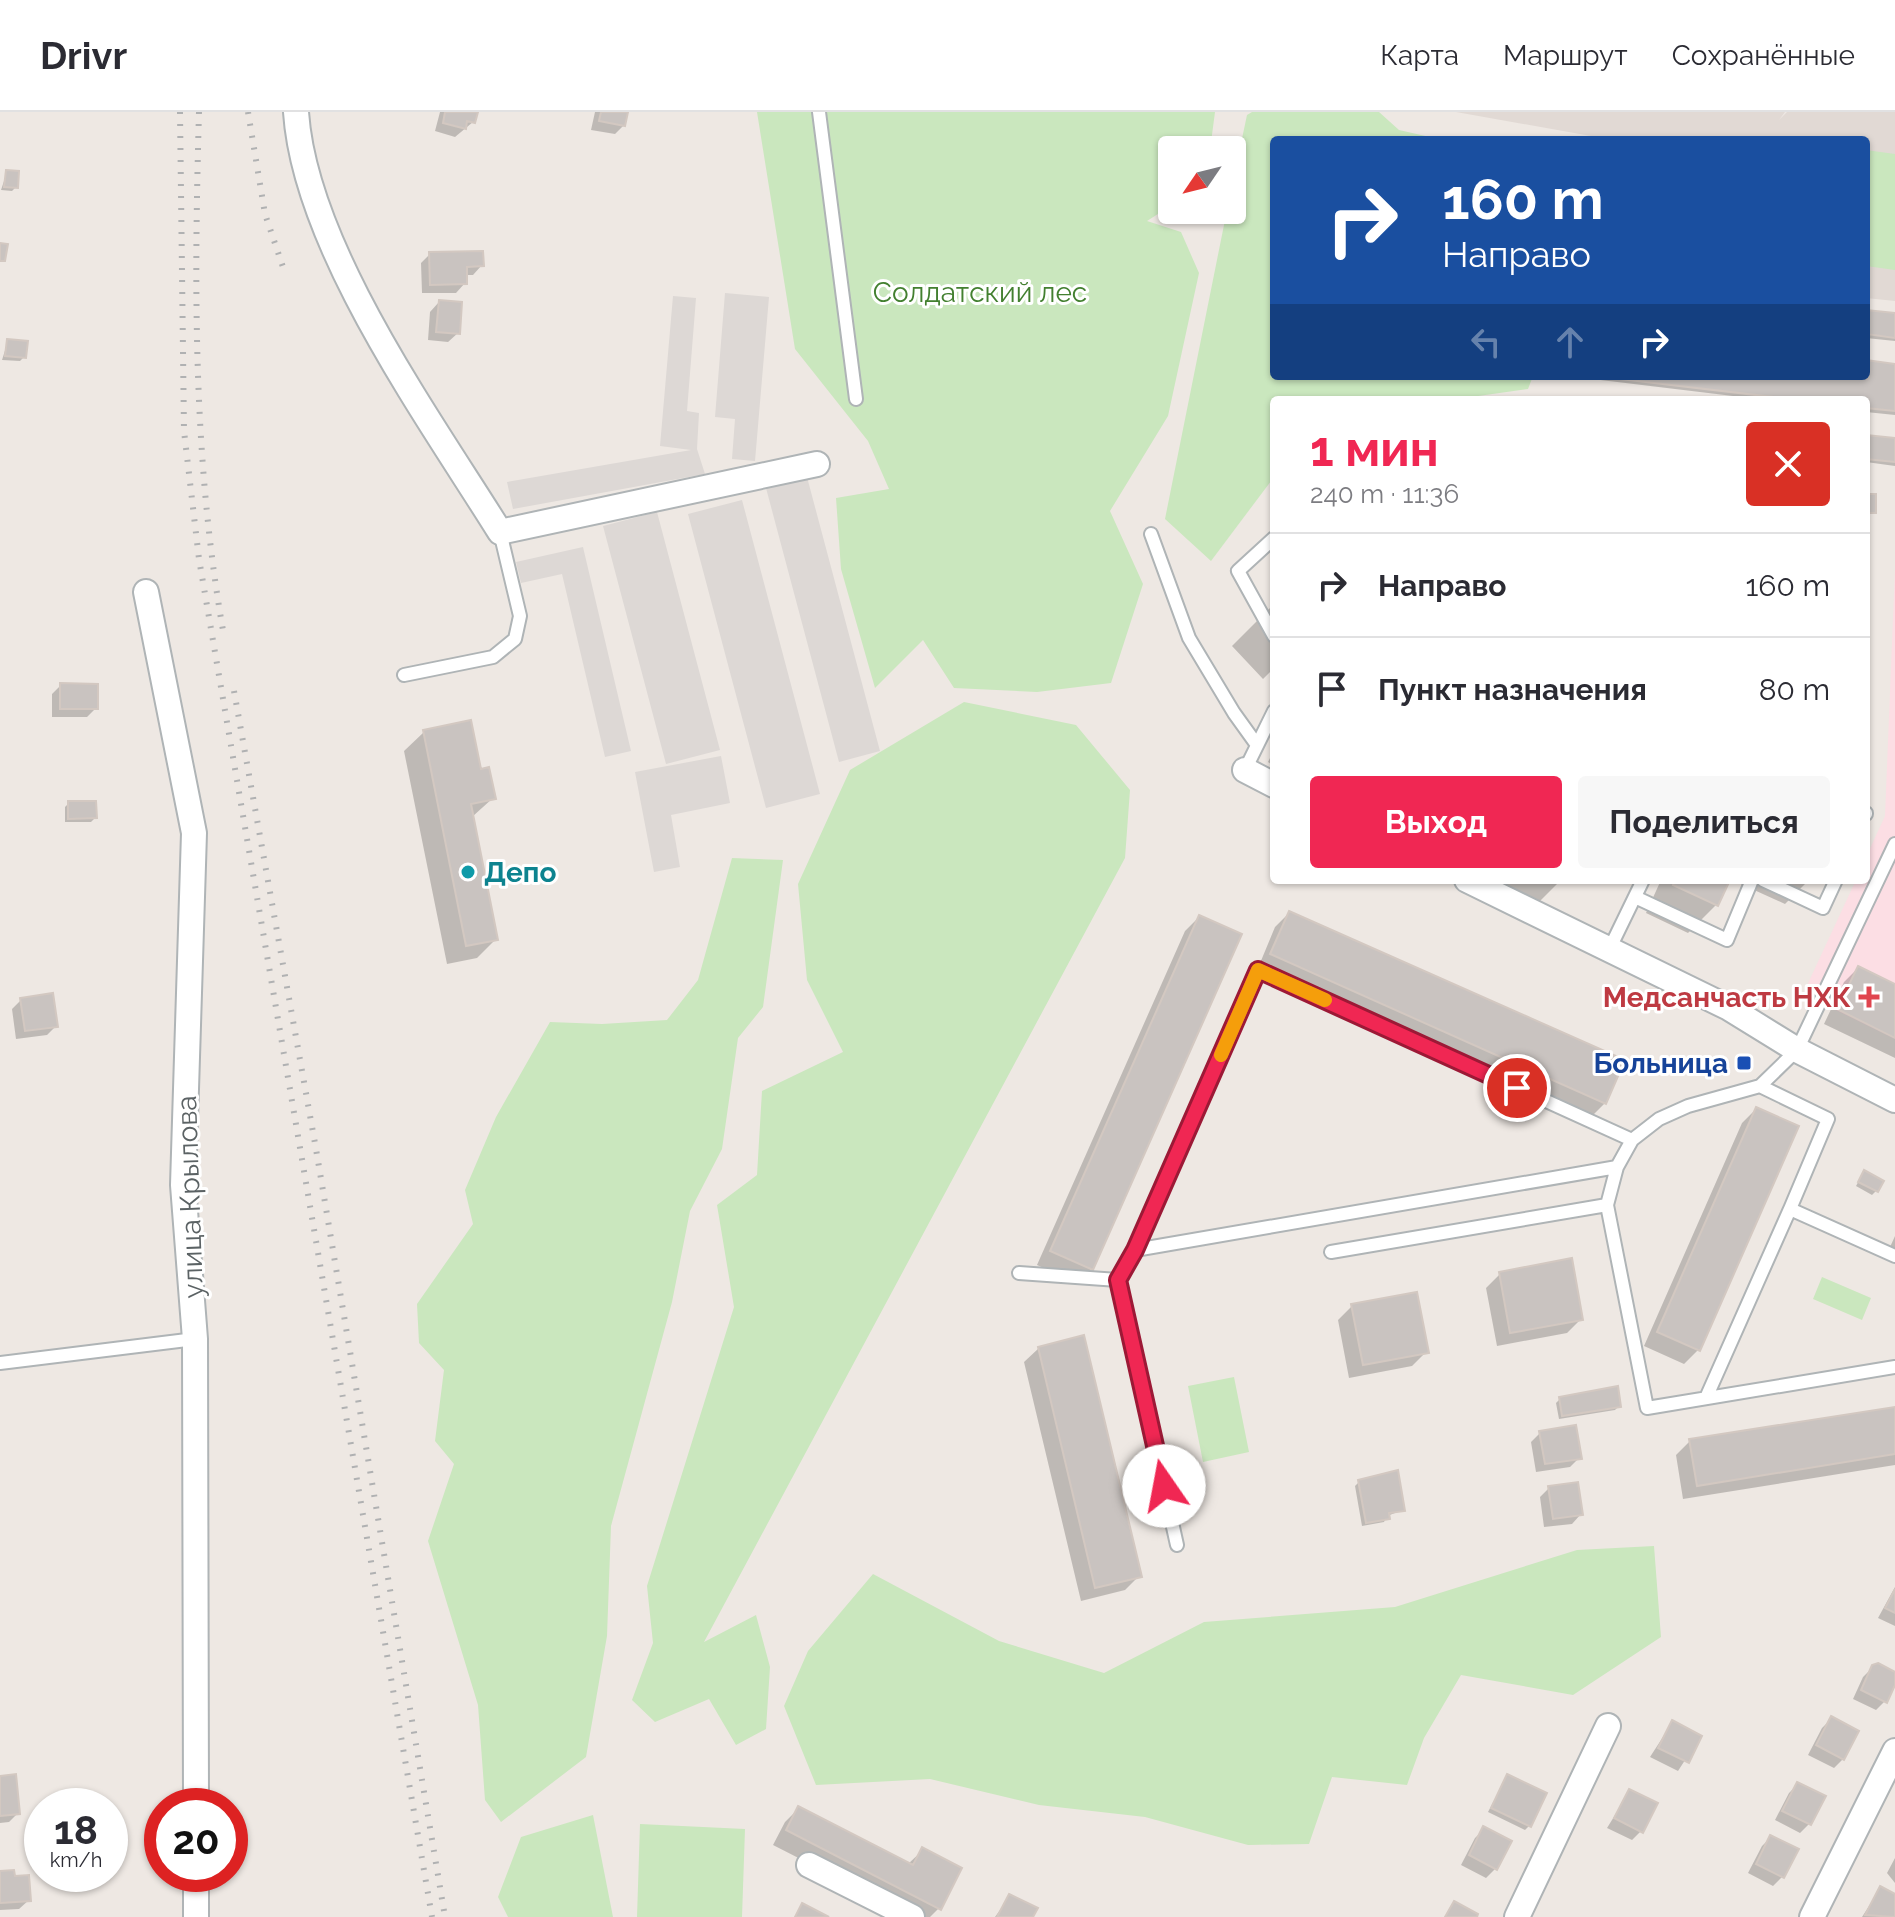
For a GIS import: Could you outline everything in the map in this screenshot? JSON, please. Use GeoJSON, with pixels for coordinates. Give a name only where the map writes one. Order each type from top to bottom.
{"type":"FeatureCollection","features":[{"type":"Feature","properties":{"kind":"street"},"geometry":{"type":"LineString","coordinates":[[296,112],[298,139],[313,193],[341,261],[378,336],[500,532],[817,464]]}},
{"type":"Feature","properties":{"kind":"street","name":"улица Крылова"},"geometry":{"type":"LineString","coordinates":[[146,592],[194,833],[183,1185],[195,1339],[196,1788]]}},
{"type":"Feature","properties":{"kind":"street"},"geometry":{"type":"LineString","coordinates":[[1245,770],[1270,783]]}},
{"type":"Feature","properties":{"kind":"street"},"geometry":{"type":"LineString","coordinates":[[1475,884],[1729,1008],[1797,1050],[1895,1100]]}},
{"type":"Feature","properties":{"kind":"street"},"geometry":{"type":"LineString","coordinates":[[1517,1917],[1608,1726]]}},
{"type":"Feature","properties":{"kind":"street"},"geometry":{"type":"LineString","coordinates":[[1812,1917],[1895,1751]]}},
{"type":"Feature","properties":{"kind":"street"},"geometry":{"type":"LineString","coordinates":[[809,1865],[912,1917]]}},
{"type":"Feature","properties":{"kind":"street"},"geometry":{"type":"LineString","coordinates":[[196,1892],[196,1917]]}},
{"type":"Feature","properties":{"kind":"lane"},"geometry":{"type":"LineString","coordinates":[[819,112],[856,399]]}},
{"type":"Feature","properties":{"kind":"lane"},"geometry":{"type":"LineString","coordinates":[[404,675],[493,657],[515,639],[520,616],[500,532]]}},
{"type":"Feature","properties":{"kind":"lane"},"geometry":{"type":"LineString","coordinates":[[1151,534],[1189,638],[1257,745]]}},
{"type":"Feature","properties":{"kind":"lane"},"geometry":{"type":"LineString","coordinates":[[1270,542],[1238,571],[1270,629]]}},
{"type":"Feature","properties":{"kind":"lane"},"geometry":{"type":"LineString","coordinates":[[1245,770],[1270,719]]}},
{"type":"Feature","properties":{"kind":"lane"},"geometry":{"type":"LineString","coordinates":[[1895,844],[1797,1050],[1760,1086],[1673,1113],[1659,1119],[1632,1140],[1617,1167],[1607,1205],[1647,1408],[1895,1367]]}},
{"type":"Feature","properties":{"kind":"lane"},"geometry":{"type":"LineString","coordinates":[[1609,950],[1641,884]]}},
{"type":"Feature","properties":{"kind":"lane"},"geometry":{"type":"LineString","coordinates":[[1635,897],[1727,940],[1750,884]]}},
{"type":"Feature","properties":{"kind":"lane"},"geometry":{"type":"LineString","coordinates":[[1772,884],[1823,908],[1834,884]]}},
{"type":"Feature","properties":{"kind":"lane"},"geometry":{"type":"LineString","coordinates":[[1177,1545],[1118,1280],[1135,1250],[1258,970],[1632,1140]]}},
{"type":"Feature","properties":{"kind":"lane"},"geometry":{"type":"LineString","coordinates":[[1706,1398],[1828,1119],[1760,1086]]}},
{"type":"Feature","properties":{"kind":"lane"},"geometry":{"type":"LineString","coordinates":[[1135,1250],[1617,1167]]}},
{"type":"Feature","properties":{"kind":"lane"},"geometry":{"type":"LineString","coordinates":[[1331,1252],[1607,1205]]}},
{"type":"Feature","properties":{"kind":"lane"},"geometry":{"type":"LineString","coordinates":[[1790,1209],[1895,1256]]}},
{"type":"Feature","properties":{"kind":"lane"},"geometry":{"type":"LineString","coordinates":[[1019,1273],[1118,1280]]}},
{"type":"Feature","properties":{"kind":"lane"},"geometry":{"type":"LineString","coordinates":[[0,1363],[195,1339]]}},
{"type":"Feature","properties":{"kind":"shaded area"},"geometry":{"type":"Polygon","coordinates":[[[1456,112],[1785,112],[1779,120],[1787,112],[1895,112],[1895,301],[1870,298],[1870,136],[1591,136],[1456,112]]]}},
{"type":"Feature","properties":{"kind":"shaded area"},"geometry":{"type":"Polygon","coordinates":[[[725,293],[769,297],[755,461],[732,459],[735,419],[715,417],[725,293]]]}},
{"type":"Feature","properties":{"kind":"shaded area"},"geometry":{"type":"Polygon","coordinates":[[[673,296],[696,298],[687,411],[699,413],[697,449],[705,474],[513,509],[507,482],[691,450],[660,446],[673,296]]]}},
{"type":"Feature","properties":{"kind":"shaded area"},"geometry":{"type":"Polygon","coordinates":[[[807,477],[880,751],[839,762],[766,488],[807,477]]]}},
{"type":"Feature","properties":{"kind":"shaded area"},"geometry":{"type":"Polygon","coordinates":[[[742,500],[820,794],[766,808],[688,514],[742,500]]]}},
{"type":"Feature","properties":{"kind":"shaded area"},"geometry":{"type":"Polygon","coordinates":[[[657,512],[720,750],[666,764],[603,526],[657,512]]]}},
{"type":"Feature","properties":{"kind":"shaded area"},"geometry":{"type":"Polygon","coordinates":[[[583,547],[631,751],[605,757],[562,574],[521,583],[516,562],[583,547]]]}},
{"type":"Feature","properties":{"kind":"shaded area"},"geometry":{"type":"Polygon","coordinates":[[[1895,568],[1895,1039],[1803,994],[1854,884],[1870,884],[1870,848],[1885,816],[1895,568]]]}},
{"type":"Feature","properties":{"kind":"shaded area"},"geometry":{"type":"Polygon","coordinates":[[[721,756],[730,803],[671,815],[680,867],[654,872],[635,772],[721,756]]]}},
{"type":"Feature","properties":{"kind":"green space","name":"Солдатский лес"},"geometry":{"type":"Polygon","coordinates":[[[757,112],[1215,112],[1212,136],[1158,136],[1158,214],[1147,221],[1181,232],[1199,273],[1168,416],[1110,511],[1143,584],[1111,683],[1037,692],[954,688],[923,640],[875,688],[841,569],[836,498],[889,489],[868,441],[795,349],[757,112]]]}},
{"type":"Feature","properties":{"kind":"green space"},"geometry":{"type":"Polygon","coordinates":[[[1252,112],[1379,112],[1399,130],[1425,136],[1270,136],[1270,380],[1531,380],[1528,389],[1478,396],[1270,396],[1270,482],[1211,561],[1165,519],[1224,224],[1246,224],[1246,136],[1243,136],[1247,115],[1252,112]]]}},
{"type":"Feature","properties":{"kind":"green space"},"geometry":{"type":"Polygon","coordinates":[[[1870,151],[1895,154],[1895,270],[1870,267],[1870,151]]]}},
{"type":"Feature","properties":{"kind":"green space"},"geometry":{"type":"Polygon","coordinates":[[[964,702],[1076,725],[1130,790],[1125,858],[704,1642],[756,1615],[770,1667],[766,1729],[736,1745],[709,1699],[655,1722],[632,1700],[653,1643],[647,1586],[734,1307],[717,1205],[757,1175],[762,1091],[843,1052],[807,980],[798,884],[850,770],[964,702]]]}},
{"type":"Feature","properties":{"kind":"green space"},"geometry":{"type":"Polygon","coordinates":[[[732,858],[783,860],[763,1007],[738,1038],[722,1149],[690,1211],[672,1302],[611,1526],[607,1636],[586,1757],[501,1822],[485,1800],[478,1705],[428,1541],[454,1464],[435,1441],[444,1370],[419,1343],[417,1304],[473,1224],[465,1190],[496,1117],[550,1022],[602,1024],[667,1020],[698,980],[732,858]]]}},
{"type":"Feature","properties":{"kind":"green space"},"geometry":{"type":"Polygon","coordinates":[[[1822,1277],[1871,1298],[1862,1320],[1813,1299],[1822,1277]]]}},
{"type":"Feature","properties":{"kind":"green space"},"geometry":{"type":"Polygon","coordinates":[[[1234,1377],[1249,1452],[1203,1462],[1188,1386],[1234,1377]]]}},
{"type":"Feature","properties":{"kind":"green space"},"geometry":{"type":"Polygon","coordinates":[[[1654,1546],[1661,1637],[1573,1695],[1461,1675],[1424,1738],[1407,1785],[1332,1777],[1309,1844],[1248,1845],[1145,1817],[1039,1805],[930,1779],[816,1785],[784,1706],[808,1651],[873,1574],[999,1641],[1104,1673],[1204,1622],[1395,1607],[1577,1550],[1654,1546]]]}},
{"type":"Feature","properties":{"kind":"green space"},"geometry":{"type":"Polygon","coordinates":[[[593,1815],[613,1917],[508,1917],[498,1897],[521,1837],[593,1815]]]}},
{"type":"Feature","properties":{"kind":"green space"},"geometry":{"type":"Polygon","coordinates":[[[640,1824],[745,1829],[742,1917],[637,1917],[640,1824]]]}},
{"type":"Feature","properties":{"kind":"building"},"geometry":{"type":"Polygon","coordinates":[[[445,112],[478,112],[475,123],[467,121],[466,129],[443,123],[445,112]]]}},
{"type":"Feature","properties":{"kind":"building"},"geometry":{"type":"Polygon","coordinates":[[[601,112],[628,112],[625,126],[599,121],[601,112]]]}},
{"type":"Feature","properties":{"kind":"building"},"geometry":{"type":"Polygon","coordinates":[[[6,170],[19,171],[18,188],[4,187],[6,170]]]}},
{"type":"Feature","properties":{"kind":"building"},"geometry":{"type":"Polygon","coordinates":[[[0,243],[8,244],[5,261],[0,261],[0,243]]]}},
{"type":"Feature","properties":{"kind":"building"},"geometry":{"type":"Polygon","coordinates":[[[483,251],[484,266],[467,267],[467,284],[430,285],[429,252],[483,251]]]}},
{"type":"Feature","properties":{"kind":"building"},"geometry":{"type":"Polygon","coordinates":[[[439,300],[462,302],[460,334],[436,332],[439,300]]]}},
{"type":"Feature","properties":{"kind":"building"},"geometry":{"type":"Polygon","coordinates":[[[1870,310],[1895,313],[1895,338],[1870,335],[1870,310]]]}},
{"type":"Feature","properties":{"kind":"building"},"geometry":{"type":"Polygon","coordinates":[[[7,339],[28,341],[26,358],[5,356],[7,339]]]}},
{"type":"Feature","properties":{"kind":"building"},"geometry":{"type":"Polygon","coordinates":[[[1870,361],[1895,364],[1895,411],[1870,408],[1870,396],[1764,396],[1629,380],[1870,380],[1870,361]]]}},
{"type":"Feature","properties":{"kind":"building"},"geometry":{"type":"Polygon","coordinates":[[[1870,435],[1895,438],[1895,462],[1870,459],[1870,435]]]}},
{"type":"Feature","properties":{"kind":"building"},"geometry":{"type":"Polygon","coordinates":[[[1870,494],[1876,494],[1876,513],[1870,513],[1870,494]]]}},
{"type":"Feature","properties":{"kind":"building"},"geometry":{"type":"Polygon","coordinates":[[[60,683],[98,684],[98,709],[60,709],[60,683]]]}},
{"type":"Feature","properties":{"kind":"building","name":"Депо"},"geometry":{"type":"Polygon","coordinates":[[[471,720],[481,769],[489,767],[496,799],[471,804],[498,940],[466,946],[423,730],[471,720]]]}},
{"type":"Feature","properties":{"kind":"building"},"geometry":{"type":"Polygon","coordinates":[[[68,801],[96,801],[97,818],[68,819],[68,801]]]}},
{"type":"Feature","properties":{"kind":"building"},"geometry":{"type":"Polygon","coordinates":[[[1673,884],[1728,884],[1718,906],[1673,884]]]}},
{"type":"Feature","properties":{"kind":"building"},"geometry":{"type":"Polygon","coordinates":[[[1289,911],[1625,1060],[1606,1104],[1270,954],[1289,911]]]}},
{"type":"Feature","properties":{"kind":"building"},"geometry":{"type":"Polygon","coordinates":[[[1199,915],[1242,934],[1093,1270],[1050,1251],[1199,915]]]}},
{"type":"Feature","properties":{"kind":"building","name":"Медсанчасть НХК"},"geometry":{"type":"Polygon","coordinates":[[[1858,966],[1895,984],[1895,1038],[1837,1009],[1858,966]]]}},
{"type":"Feature","properties":{"kind":"building"},"geometry":{"type":"Polygon","coordinates":[[[53,993],[58,1027],[25,1031],[20,998],[53,993]]]}},
{"type":"Feature","properties":{"kind":"building"},"geometry":{"type":"Polygon","coordinates":[[[1756,1107],[1799,1126],[1700,1351],[1657,1332],[1756,1107]]]}},
{"type":"Feature","properties":{"kind":"building"},"geometry":{"type":"Polygon","coordinates":[[[1864,1170],[1884,1181],[1878,1192],[1858,1182],[1864,1170]]]}},
{"type":"Feature","properties":{"kind":"building"},"geometry":{"type":"Polygon","coordinates":[[[1572,1258],[1583,1320],[1510,1333],[1499,1272],[1572,1258]]]}},
{"type":"Feature","properties":{"kind":"building"},"geometry":{"type":"Polygon","coordinates":[[[1417,1292],[1429,1353],[1363,1365],[1351,1304],[1417,1292]]]}},
{"type":"Feature","properties":{"kind":"building"},"geometry":{"type":"Polygon","coordinates":[[[1084,1335],[1142,1577],[1095,1588],[1038,1347],[1084,1335]]]}},
{"type":"Feature","properties":{"kind":"building"},"geometry":{"type":"Polygon","coordinates":[[[1618,1386],[1621,1407],[1562,1416],[1559,1397],[1618,1386]]]}},
{"type":"Feature","properties":{"kind":"building"},"geometry":{"type":"Polygon","coordinates":[[[1895,1407],[1895,1454],[1697,1486],[1689,1439],[1895,1407]]]}},
{"type":"Feature","properties":{"kind":"building"},"geometry":{"type":"Polygon","coordinates":[[[1576,1425],[1582,1459],[1545,1464],[1539,1431],[1576,1425]]]}},
{"type":"Feature","properties":{"kind":"building"},"geometry":{"type":"Polygon","coordinates":[[[1398,1470],[1405,1511],[1389,1513],[1390,1519],[1366,1523],[1358,1480],[1398,1470]]]}},
{"type":"Feature","properties":{"kind":"building"},"geometry":{"type":"Polygon","coordinates":[[[1578,1482],[1583,1515],[1553,1519],[1548,1486],[1578,1482]]]}},
{"type":"Feature","properties":{"kind":"building"},"geometry":{"type":"Polygon","coordinates":[[[1895,1589],[1895,1613],[1885,1608],[1895,1589]]]}},
{"type":"Feature","properties":{"kind":"building"},"geometry":{"type":"Polygon","coordinates":[[[1878,1663],[1895,1672],[1895,1685],[1887,1703],[1861,1690],[1872,1665],[1878,1663]]]}},
{"type":"Feature","properties":{"kind":"building"},"geometry":{"type":"Polygon","coordinates":[[[1831,1716],[1859,1731],[1844,1760],[1816,1745],[1831,1716]]]}},
{"type":"Feature","properties":{"kind":"building"},"geometry":{"type":"Polygon","coordinates":[[[1672,1720],[1702,1736],[1689,1763],[1658,1748],[1672,1720]]]}},
{"type":"Feature","properties":{"kind":"building"},"geometry":{"type":"Polygon","coordinates":[[[16,1774],[20,1814],[0,1816],[0,1776],[16,1774]]]}},
{"type":"Feature","properties":{"kind":"building"},"geometry":{"type":"Polygon","coordinates":[[[1507,1774],[1547,1793],[1531,1827],[1491,1808],[1507,1774]]]}},
{"type":"Feature","properties":{"kind":"building"},"geometry":{"type":"Polygon","coordinates":[[[1797,1782],[1826,1796],[1811,1825],[1782,1811],[1797,1782]]]}},
{"type":"Feature","properties":{"kind":"building"},"geometry":{"type":"Polygon","coordinates":[[[1629,1789],[1658,1803],[1643,1833],[1614,1818],[1629,1789]]]}},
{"type":"Feature","properties":{"kind":"building"},"geometry":{"type":"Polygon","coordinates":[[[798,1806],[913,1865],[922,1847],[962,1868],[941,1910],[786,1830],[798,1806]]]}},
{"type":"Feature","properties":{"kind":"building"},"geometry":{"type":"Polygon","coordinates":[[[1483,1826],[1512,1841],[1497,1870],[1469,1855],[1483,1826]]]}},
{"type":"Feature","properties":{"kind":"building"},"geometry":{"type":"Polygon","coordinates":[[[1770,1835],[1799,1849],[1784,1878],[1756,1864],[1770,1835]]]}},
{"type":"Feature","properties":{"kind":"building"},"geometry":{"type":"Polygon","coordinates":[[[14,1870],[15,1876],[24,1875],[24,1892],[30,1892],[31,1901],[0,1903],[0,1871],[14,1870]]]}},
{"type":"Feature","properties":{"kind":"building"},"geometry":{"type":"Polygon","coordinates":[[[1880,1886],[1895,1894],[1895,1917],[1865,1915],[1880,1886]]]}},
{"type":"Feature","properties":{"kind":"building"},"geometry":{"type":"Polygon","coordinates":[[[1009,1894],[1038,1908],[1033,1917],[997,1917],[1009,1894]]]}},
{"type":"Feature","properties":{"kind":"building"},"geometry":{"type":"Polygon","coordinates":[[[1454,1901],[1478,1914],[1477,1917],[1445,1917],[1454,1901]]]}},
{"type":"Feature","properties":{"kind":"building"},"geometry":{"type":"Polygon","coordinates":[[[802,1903],[829,1917],[795,1917],[802,1903]]]}},
{"type":"Feature","properties":{"kind":"railway"},"geometry":{"type":"LineString","coordinates":[[180,112],[184,431],[199,559],[432,1917]]}},
{"type":"Feature","properties":{"kind":"railway"},"geometry":{"type":"LineString","coordinates":[[199,112],[196,243],[201,440],[206,506],[224,636]]}},
{"type":"Feature","properties":{"kind":"railway"},"geometry":{"type":"LineString","coordinates":[[248,112],[265,214],[285,273]]}},
{"type":"Feature","properties":{"kind":"railway"},"geometry":{"type":"LineString","coordinates":[[234,691],[316,1149],[445,1917]]}},
{"type":"Feature","properties":{"kind":"slow traffic"},"geometry":{"type":"LineString","coordinates":[[1221,1055],[1258,970],[1325,1000]]}},
{"type":"Feature","properties":{"kind":"place","name":"Депо"},"geometry":{"type":"Point","coordinates":[468,872]}},
{"type":"Feature","properties":{"kind":"place","name":"Медсанчасть НХК"},"geometry":{"type":"Point","coordinates":[1869,997]}},
{"type":"Feature","properties":{"kind":"place","name":"Больница"},"geometry":{"type":"Point","coordinates":[1744,1063]}},
{"type":"Feature","properties":{"kind":"route"},"geometry":{"type":"LineString","coordinates":[[1164,1486],[1118,1280],[1135,1250],[1258,970],[1517,1088]]}}]}
